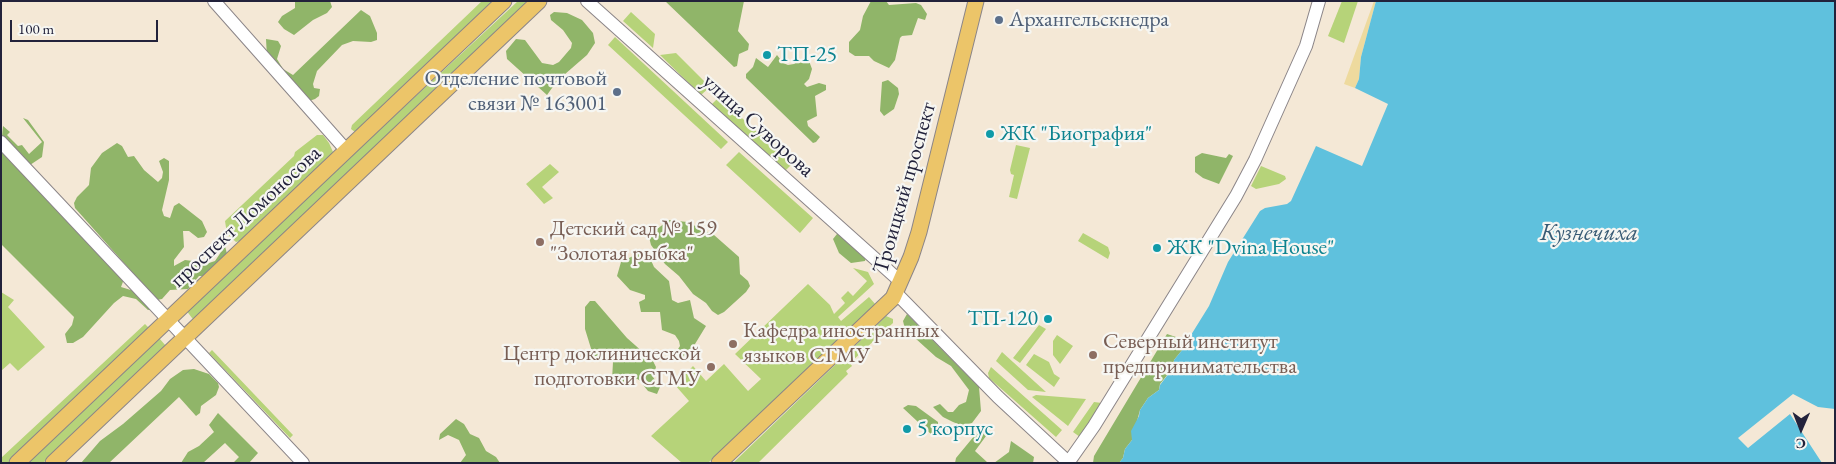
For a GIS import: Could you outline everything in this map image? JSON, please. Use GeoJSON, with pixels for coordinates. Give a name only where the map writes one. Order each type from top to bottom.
{"type":"FeatureCollection","features":[{"type":"Feature","properties":{"kind":"main road","name":"проспект Ломоносова"},"geometry":{"type":"LineString","coordinates":[[17,463],[504,1]]}},
{"type":"Feature","properties":{"kind":"main road","name":"проспект Ломоносова"},"geometry":{"type":"LineString","coordinates":[[53,463],[539,1]]}},
{"type":"Feature","properties":{"kind":"main road","name":"Троицкий проспект"},"geometry":{"type":"LineString","coordinates":[[719,463],[887,307],[898,288],[919,232],[976,1]]}},
{"type":"Feature","properties":{"kind":"street"},"geometry":{"type":"LineString","coordinates":[[214,1],[347,151]]}},
{"type":"Feature","properties":{"kind":"street","name":"улица Суворова"},"geometry":{"type":"LineString","coordinates":[[587,1],[898,288],[998,397],[1068,462]]}},
{"type":"Feature","properties":{"kind":"street"},"geometry":{"type":"LineString","coordinates":[[1068,462],[1094,426],[1236,196],[1255,160],[1306,46],[1320,1]]}},
{"type":"Feature","properties":{"kind":"street"},"geometry":{"type":"LineString","coordinates":[[1,142],[303,463]]}},
{"type":"Feature","properties":{"kind":"green space"},"geometry":{"type":"Polygon","coordinates":[[[295,1],[330,1],[332,7],[327,13],[313,20],[294,35],[284,29],[278,22],[282,16],[295,8],[295,1]]]}},
{"type":"Feature","properties":{"kind":"green space"},"geometry":{"type":"Polygon","coordinates":[[[482,1],[494,1],[355,132],[351,129],[352,125],[482,1]]]}},
{"type":"Feature","properties":{"kind":"green space"},"geometry":{"type":"Polygon","coordinates":[[[518,1],[524,1],[530,8],[195,321],[192,318],[186,310],[518,1]]]}},
{"type":"Feature","properties":{"kind":"green space"},"geometry":{"type":"Polygon","coordinates":[[[665,1],[744,1],[738,31],[749,44],[748,50],[739,54],[737,66],[734,67],[665,1]]]}},
{"type":"Feature","properties":{"kind":"green space"},"geometry":{"type":"Polygon","coordinates":[[[871,1],[886,1],[889,5],[916,3],[921,5],[927,14],[925,20],[918,18],[912,35],[900,38],[895,60],[889,68],[874,61],[869,56],[855,56],[849,52],[849,42],[860,30],[863,16],[871,1]]]}},
{"type":"Feature","properties":{"kind":"green space"},"geometry":{"type":"Polygon","coordinates":[[[1342,1],[1358,1],[1344,43],[1328,36],[1342,1]]]}},
{"type":"Feature","properties":{"kind":"green space"},"geometry":{"type":"Polygon","coordinates":[[[361,10],[370,16],[377,33],[377,40],[371,42],[353,41],[342,45],[317,71],[313,84],[314,88],[320,89],[319,96],[315,99],[309,101],[267,57],[266,39],[278,41],[281,46],[277,59],[283,69],[293,75],[361,10]]]}},
{"type":"Feature","properties":{"kind":"green space"},"geometry":{"type":"Polygon","coordinates":[[[554,12],[567,13],[582,20],[593,33],[595,43],[587,55],[557,81],[547,95],[507,59],[506,51],[516,39],[525,40],[542,63],[553,65],[559,62],[571,48],[572,43],[563,30],[551,20],[550,15],[554,12]]]}},
{"type":"Feature","properties":{"kind":"green space"},"geometry":{"type":"Polygon","coordinates":[[[631,12],[655,34],[653,48],[623,21],[631,12]]]}},
{"type":"Feature","properties":{"kind":"green space"},"geometry":{"type":"Polygon","coordinates":[[[615,37],[728,142],[721,149],[608,45],[615,37]]]}},
{"type":"Feature","properties":{"kind":"green space"},"geometry":{"type":"Polygon","coordinates":[[[676,53],[710,87],[701,95],[660,55],[676,53]]]}},
{"type":"Feature","properties":{"kind":"green space"},"geometry":{"type":"Polygon","coordinates":[[[777,55],[783,63],[788,65],[794,64],[801,59],[809,61],[812,69],[809,79],[804,84],[807,87],[819,83],[826,85],[826,90],[815,96],[817,116],[807,121],[808,126],[820,137],[816,142],[813,143],[746,78],[746,74],[753,67],[756,58],[768,67],[777,55]]]}},
{"type":"Feature","properties":{"kind":"green space"},"geometry":{"type":"Polygon","coordinates":[[[888,80],[898,88],[899,94],[894,109],[884,116],[880,111],[882,82],[888,80]]]}},
{"type":"Feature","properties":{"kind":"green space"},"geometry":{"type":"Polygon","coordinates":[[[719,97],[792,164],[784,172],[712,104],[719,97]]]}},
{"type":"Feature","properties":{"kind":"green space"},"geometry":{"type":"Polygon","coordinates":[[[23,118],[28,120],[44,142],[42,157],[30,165],[1,147],[3,126],[10,132],[7,135],[18,146],[22,145],[29,154],[42,142],[23,118]]]}},
{"type":"Feature","properties":{"kind":"green space"},"geometry":{"type":"Polygon","coordinates":[[[317,135],[323,135],[333,152],[329,163],[240,241],[236,242],[227,234],[225,221],[294,156],[295,152],[317,135]]]}},
{"type":"Feature","properties":{"kind":"green space"},"geometry":{"type":"Polygon","coordinates":[[[117,143],[122,146],[128,157],[134,156],[144,170],[158,182],[162,178],[163,172],[159,161],[164,158],[169,161],[169,180],[162,210],[164,216],[170,218],[174,206],[179,203],[202,221],[207,232],[204,237],[198,238],[189,231],[183,231],[184,247],[174,260],[174,266],[185,260],[209,263],[215,261],[225,246],[227,254],[205,276],[199,276],[188,289],[170,290],[162,299],[157,300],[75,208],[74,203],[77,197],[89,185],[91,168],[102,153],[117,143]]]}},
{"type":"Feature","properties":{"kind":"green space"},"geometry":{"type":"Polygon","coordinates":[[[1016,145],[1030,148],[1017,199],[1009,197],[1014,175],[1011,174],[1010,170],[1016,145]]]}},
{"type":"Feature","properties":{"kind":"green space"},"geometry":{"type":"Polygon","coordinates":[[[1,151],[124,279],[121,287],[134,291],[153,309],[148,310],[136,299],[123,296],[114,303],[83,337],[73,343],[67,343],[65,334],[72,325],[74,317],[1,244],[1,151]]]}},
{"type":"Feature","properties":{"kind":"green space"},"geometry":{"type":"Polygon","coordinates":[[[739,152],[813,218],[800,233],[726,165],[739,152]]]}},
{"type":"Feature","properties":{"kind":"green space"},"geometry":{"type":"Polygon","coordinates":[[[1202,153],[1226,158],[1229,154],[1233,156],[1219,184],[1203,178],[1195,172],[1195,157],[1202,153]]]}},
{"type":"Feature","properties":{"kind":"green space"},"geometry":{"type":"Polygon","coordinates":[[[550,164],[559,172],[542,187],[553,198],[544,204],[526,184],[550,164]]]}},
{"type":"Feature","properties":{"kind":"green space"},"geometry":{"type":"Polygon","coordinates":[[[1261,166],[1285,176],[1286,179],[1279,184],[1256,189],[1251,186],[1261,166]]]}},
{"type":"Feature","properties":{"kind":"green space"},"geometry":{"type":"Polygon","coordinates":[[[669,220],[687,222],[714,235],[739,257],[740,274],[748,281],[750,286],[724,312],[718,315],[693,294],[679,276],[665,264],[651,245],[649,237],[669,220]]]}},
{"type":"Feature","properties":{"kind":"green space"},"geometry":{"type":"Polygon","coordinates":[[[1083,233],[1108,247],[1110,253],[1108,259],[1078,241],[1083,233]]]}},
{"type":"Feature","properties":{"kind":"green space"},"geometry":{"type":"Polygon","coordinates":[[[837,234],[843,234],[866,257],[865,261],[851,263],[839,253],[833,239],[837,234]]]}},
{"type":"Feature","properties":{"kind":"green space"},"geometry":{"type":"Polygon","coordinates":[[[641,252],[650,258],[654,267],[669,281],[672,300],[678,303],[690,300],[694,318],[706,326],[695,344],[679,361],[675,361],[674,355],[680,346],[679,341],[675,335],[662,330],[660,312],[641,312],[639,302],[645,299],[645,295],[630,290],[617,276],[621,262],[641,252]]]}},
{"type":"Feature","properties":{"kind":"green space"},"geometry":{"type":"Polygon","coordinates":[[[853,268],[868,272],[874,284],[838,317],[841,321],[869,297],[876,305],[708,463],[682,463],[651,436],[689,401],[675,385],[693,366],[706,381],[724,364],[748,391],[761,379],[735,354],[808,284],[830,305],[834,314],[845,303],[841,298],[848,291],[853,296],[867,281],[853,268]]]}},
{"type":"Feature","properties":{"kind":"green space"},"geometry":{"type":"Polygon","coordinates":[[[1,292],[14,300],[8,307],[45,347],[18,371],[10,363],[1,371],[1,292]]]}},
{"type":"Feature","properties":{"kind":"green space"},"geometry":{"type":"Polygon","coordinates":[[[590,301],[595,301],[627,338],[653,361],[656,367],[653,377],[660,387],[657,394],[648,391],[639,380],[632,376],[622,383],[614,383],[612,380],[613,362],[609,359],[598,358],[593,355],[585,329],[585,307],[590,301]]]}},
{"type":"Feature","properties":{"kind":"green space"},"geometry":{"type":"Polygon","coordinates":[[[907,314],[979,387],[981,411],[972,423],[963,426],[953,422],[943,417],[933,407],[940,404],[948,412],[953,412],[959,405],[966,402],[969,390],[951,366],[936,357],[905,329],[903,321],[907,314]]]}},
{"type":"Feature","properties":{"kind":"green space"},"geometry":{"type":"Polygon","coordinates":[[[886,316],[893,319],[893,323],[850,363],[852,366],[846,371],[848,374],[758,463],[733,463],[886,316]]]}},
{"type":"Feature","properties":{"kind":"green space"},"geometry":{"type":"Polygon","coordinates":[[[145,324],[152,331],[11,463],[1,463],[1,458],[145,324]]]}},
{"type":"Feature","properties":{"kind":"green space"},"geometry":{"type":"Polygon","coordinates":[[[1039,325],[1046,329],[1020,363],[1013,358],[1039,325]]]}},
{"type":"Feature","properties":{"kind":"green space"},"geometry":{"type":"Polygon","coordinates":[[[1167,334],[1185,340],[1183,349],[1174,360],[1173,368],[1160,384],[1159,390],[1148,398],[1140,410],[1132,440],[1125,449],[1123,458],[1119,463],[1093,463],[1094,456],[1167,334]]]}},
{"type":"Feature","properties":{"kind":"green space"},"geometry":{"type":"Polygon","coordinates":[[[1057,335],[1073,346],[1060,364],[1053,355],[1053,341],[1057,335]]]}},
{"type":"Feature","properties":{"kind":"green space"},"geometry":{"type":"Polygon","coordinates":[[[159,338],[166,346],[43,463],[27,463],[159,338]]]}},
{"type":"Feature","properties":{"kind":"green space"},"geometry":{"type":"Polygon","coordinates":[[[212,350],[293,435],[290,438],[209,353],[212,350]]]}},
{"type":"Feature","properties":{"kind":"green space"},"geometry":{"type":"Polygon","coordinates":[[[1002,352],[1046,392],[1028,390],[996,361],[1002,352]]]}},
{"type":"Feature","properties":{"kind":"green space"},"geometry":{"type":"Polygon","coordinates":[[[1034,354],[1049,362],[1054,374],[1060,378],[1054,387],[1026,365],[1034,354]]]}},
{"type":"Feature","properties":{"kind":"green space"},"geometry":{"type":"Polygon","coordinates":[[[991,367],[1062,430],[1056,437],[989,378],[988,373],[991,367]]]}},
{"type":"Feature","properties":{"kind":"green space"},"geometry":{"type":"Polygon","coordinates":[[[194,369],[209,374],[218,383],[219,387],[216,395],[201,406],[200,413],[196,416],[179,397],[109,463],[81,463],[100,441],[161,391],[170,379],[183,370],[194,369]]]}},
{"type":"Feature","properties":{"kind":"green space"},"geometry":{"type":"Polygon","coordinates":[[[1036,395],[1086,399],[1068,426],[1032,397],[1036,395]]]}},
{"type":"Feature","properties":{"kind":"green space"},"geometry":{"type":"Polygon","coordinates":[[[1094,402],[1102,403],[1080,437],[1073,432],[1094,402]]]}},
{"type":"Feature","properties":{"kind":"green space"},"geometry":{"type":"Polygon","coordinates":[[[908,405],[916,406],[938,422],[938,429],[932,435],[903,408],[908,405]]]}},
{"type":"Feature","properties":{"kind":"green space"},"geometry":{"type":"Polygon","coordinates":[[[218,413],[258,453],[249,463],[233,463],[239,457],[225,443],[203,463],[181,463],[188,452],[199,446],[214,432],[209,425],[218,413]]]}},
{"type":"Feature","properties":{"kind":"green space"},"geometry":{"type":"Polygon","coordinates":[[[456,419],[464,424],[470,434],[479,438],[486,451],[496,457],[500,463],[460,463],[466,455],[459,440],[448,435],[439,440],[440,434],[456,419]]]}},
{"type":"Feature","properties":{"kind":"green space"},"geometry":{"type":"Polygon","coordinates":[[[988,425],[989,432],[975,451],[987,462],[991,463],[955,463],[956,458],[975,435],[988,425]]]}},
{"type":"Feature","properties":{"kind":"green space"},"geometry":{"type":"Polygon","coordinates":[[[1011,441],[1034,457],[1033,463],[994,463],[1009,452],[1011,441]]]}},
{"type":"Feature","properties":{"kind":"sand"},"geometry":{"type":"Polygon","coordinates":[[[1374,1],[1376,1],[1361,57],[1359,79],[1355,88],[1344,84],[1374,1]]]}},
{"type":"Feature","properties":{"kind":"water","name":"Кузнечиха"},"geometry":{"type":"Polygon","coordinates":[[[1376,1],[1835,1],[1835,409],[1818,407],[1793,394],[1738,438],[1748,448],[1790,414],[1822,463],[1119,463],[1123,458],[1125,449],[1132,440],[1131,431],[1140,410],[1148,398],[1159,390],[1160,385],[1173,368],[1174,360],[1183,349],[1185,340],[1191,335],[1209,306],[1228,262],[1260,211],[1265,208],[1287,204],[1291,201],[1316,146],[1362,166],[1388,104],[1355,88],[1359,79],[1361,57],[1376,1]]]}},
{"type":"Feature","properties":{"kind":"place","name":"Архангельскнедра"},"geometry":{"type":"Point","coordinates":[999,20]}},
{"type":"Feature","properties":{"kind":"place","name":"ТП-25"},"geometry":{"type":"Point","coordinates":[767,55]}},
{"type":"Feature","properties":{"kind":"place","name":"Отделение почтовой связи № 163001"},"geometry":{"type":"Point","coordinates":[617,92]}},
{"type":"Feature","properties":{"kind":"place","name":"ЖК \"Биография\""},"geometry":{"type":"Point","coordinates":[990,134]}},
{"type":"Feature","properties":{"kind":"place","name":"Детский сад № 159 \"Золотая рыбка\""},"geometry":{"type":"Point","coordinates":[540,242]}},
{"type":"Feature","properties":{"kind":"place","name":"ЖК \"Dvina House\""},"geometry":{"type":"Point","coordinates":[1157,248]}},
{"type":"Feature","properties":{"kind":"place","name":"ТП-120"},"geometry":{"type":"Point","coordinates":[1048,319]}},
{"type":"Feature","properties":{"kind":"place","name":"Кафедра иностранных языков СГМУ"},"geometry":{"type":"Point","coordinates":[733,344]}},
{"type":"Feature","properties":{"kind":"place","name":"Северный институт предпринимательства"},"geometry":{"type":"Point","coordinates":[1093,355]}},
{"type":"Feature","properties":{"kind":"place","name":"Центр доклинической подготовки СГМУ"},"geometry":{"type":"Point","coordinates":[711,367]}},
{"type":"Feature","properties":{"kind":"place","name":"5 корпус"},"geometry":{"type":"Point","coordinates":[907,429]}}]}
